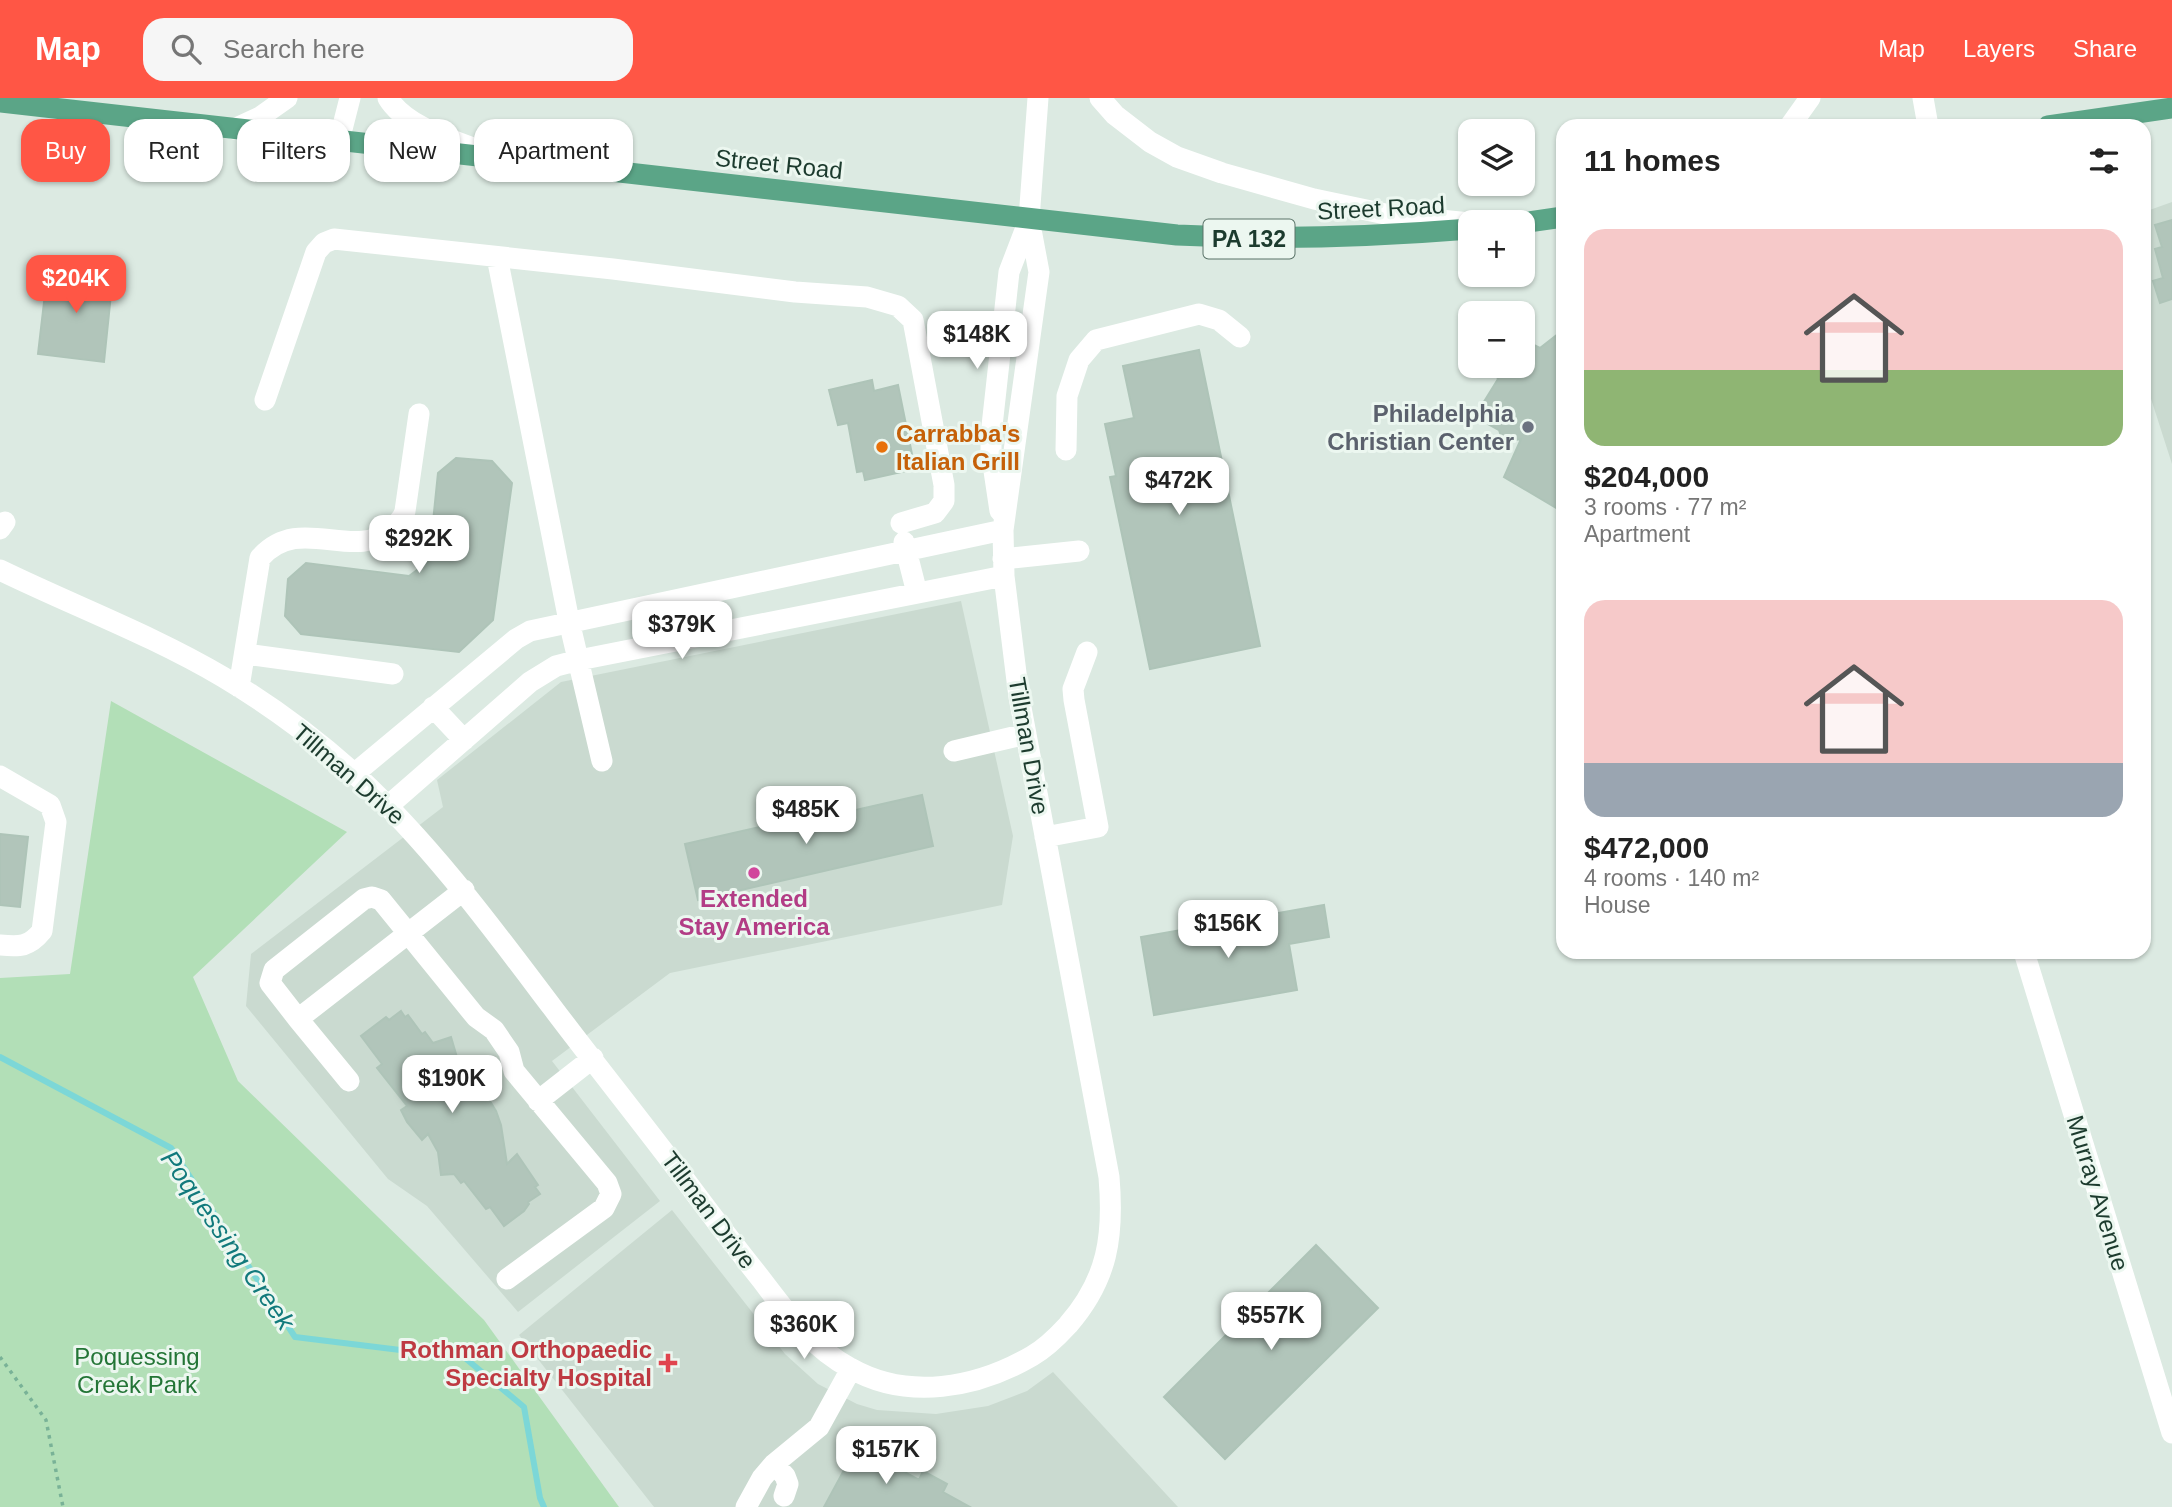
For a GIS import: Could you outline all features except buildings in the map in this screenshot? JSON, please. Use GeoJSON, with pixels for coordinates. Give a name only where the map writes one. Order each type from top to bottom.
{"type":"FeatureCollection","features":[{"type":"Feature","properties":{"kind":"main road","name":"Street Road"},"geometry":{"type":"LineString","coordinates":[[0,102],[237,129]]}},
{"type":"Feature","properties":{"kind":"main road"},"geometry":{"type":"LineString","coordinates":[[2117,119],[2172,108]]}},
{"type":"Feature","properties":{"kind":"main road","name":"Street Road"},"geometry":{"type":"LineString","coordinates":[[350,142],[474,156]]}},
{"type":"Feature","properties":{"kind":"main road","name":"Street Road"},"geometry":{"type":"LineString","coordinates":[[633,174],[1177,235],[1246,239],[1391,236],[1458,230]]}},
{"type":"Feature","properties":{"kind":"main road"},"geometry":{"type":"LineString","coordinates":[[1535,221],[1556,218]]}},
{"type":"Feature","properties":{"kind":"street"},"geometry":{"type":"LineString","coordinates":[[234,129],[260,117],[287,98]]}},
{"type":"Feature","properties":{"kind":"street"},"geometry":{"type":"LineString","coordinates":[[339,98],[339,119]]}},
{"type":"Feature","properties":{"kind":"street"},"geometry":{"type":"LineString","coordinates":[[345,119],[350,98]]}},
{"type":"Feature","properties":{"kind":"street"},"geometry":{"type":"LineString","coordinates":[[388,98],[393,106],[408,118],[430,131],[474,148]]}},
{"type":"Feature","properties":{"kind":"street"},"geometry":{"type":"LineString","coordinates":[[1029,219],[1038,98]]}},
{"type":"Feature","properties":{"kind":"street"},"geometry":{"type":"LineString","coordinates":[[1100,98],[1115,115],[1150,142],[1177,157],[1222,173],[1314,199],[1390,215],[1458,222]]}},
{"type":"Feature","properties":{"kind":"street"},"geometry":{"type":"LineString","coordinates":[[1795,119],[1810,98]]}},
{"type":"Feature","properties":{"kind":"street"},"geometry":{"type":"LineString","coordinates":[[1923,98],[1927,119]]}},
{"type":"Feature","properties":{"kind":"street","name":"Tillman Drive"},"geometry":{"type":"LineString","coordinates":[[0,569],[152,640],[239,687],[306,734],[388,806],[430,849],[464,890],[794,1322],[823,1350],[851,1369],[891,1383],[925,1387],[953,1386],[998,1375],[1038,1353],[1054,1340],[1080,1311],[1096,1286],[1101,1271],[1109,1242],[1111,1209],[1109,1177],[1010,640],[1003,530],[993,474],[990,435],[1009,271],[1029,219]]}},
{"type":"Feature","properties":{"kind":"street","name":"Tillman Drive"},"geometry":{"type":"LineString","coordinates":[[1003,530],[1039,272],[1029,219]]}},
{"type":"Feature","properties":{"kind":"street"},"geometry":{"type":"LineString","coordinates":[[265,400],[316,252],[324,243],[334,239],[795,292],[867,297],[898,306],[913,320],[944,485],[944,501],[935,513],[904,539]]}},
{"type":"Feature","properties":{"kind":"street"},"geometry":{"type":"LineString","coordinates":[[497,257],[569,621],[602,761]]}},
{"type":"Feature","properties":{"kind":"street"},"geometry":{"type":"LineString","coordinates":[[1066,450],[1067,396],[1079,360],[1096,340],[1199,314],[1219,320],[1240,337]]}},
{"type":"Feature","properties":{"kind":"street"},"geometry":{"type":"LineString","coordinates":[[239,687],[260,558],[267,550],[297,537],[374,541],[383,537],[403,518],[419,414]]}},
{"type":"Feature","properties":{"kind":"street"},"geometry":{"type":"LineString","coordinates":[[354,774],[516,639],[530,631],[904,539],[1003,530]]}},
{"type":"Feature","properties":{"kind":"street"},"geometry":{"type":"LineString","coordinates":[[904,539],[917,593]]}},
{"type":"Feature","properties":{"kind":"street"},"geometry":{"type":"LineString","coordinates":[[388,806],[542,674],[556,666],[917,593],[1004,567],[1079,551]]}},
{"type":"Feature","properties":{"kind":"street"},"geometry":{"type":"LineString","coordinates":[[1045,837],[1098,827],[1073,689],[1087,652]]}},
{"type":"Feature","properties":{"kind":"street"},"geometry":{"type":"LineString","coordinates":[[245,654],[393,674]]}},
{"type":"Feature","properties":{"kind":"street"},"geometry":{"type":"LineString","coordinates":[[433,707],[464,740]]}},
{"type":"Feature","properties":{"kind":"street"},"geometry":{"type":"LineString","coordinates":[[954,751],[1026,734]]}},
{"type":"Feature","properties":{"kind":"street"},"geometry":{"type":"LineString","coordinates":[[0,776],[50,805],[56,821],[42,931],[32,943],[20,947],[0,945]]}},
{"type":"Feature","properties":{"kind":"street"},"geometry":{"type":"LineString","coordinates":[[298,1019],[464,890]]}},
{"type":"Feature","properties":{"kind":"street"},"geometry":{"type":"LineString","coordinates":[[349,1081],[270,983],[274,970],[364,899],[372,897],[381,900],[475,1017],[494,1030],[503,1041],[514,1071],[607,1183],[611,1194],[604,1208],[507,1279]]}},
{"type":"Feature","properties":{"kind":"street","name":"Murray Avenue"},"geometry":{"type":"LineString","coordinates":[[2026,959],[2172,1433]]}},
{"type":"Feature","properties":{"kind":"street"},"geometry":{"type":"LineString","coordinates":[[538,1101],[593,1059]]}},
{"type":"Feature","properties":{"kind":"street"},"geometry":{"type":"LineString","coordinates":[[746,1507],[762,1478],[774,1464],[818,1427],[851,1369]]}},
{"type":"Feature","properties":{"kind":"street"},"geometry":{"type":"LineString","coordinates":[[774,1464],[789,1484],[784,1496]]}},
{"type":"Feature","properties":{"kind":"path"},"geometry":{"type":"LineString","coordinates":[[0,1357],[46,1420],[63,1507]]}},
{"type":"Feature","properties":{"kind":"shaded area"},"geometry":{"type":"Polygon","coordinates":[[[2172,202],[2172,464],[2151,399],[2151,210],[2172,202]]]}},
{"type":"Feature","properties":{"kind":"shaded area"},"geometry":{"type":"Polygon","coordinates":[[[961,601],[1013,836],[1002,905],[670,973],[552,1061],[660,1201],[518,1312],[427,1206],[388,1179],[246,1006],[251,954],[443,807],[437,780],[561,682],[961,601]]]}},
{"type":"Feature","properties":{"kind":"shaded area","name":"Rothman Orthopaedic Specialty Hospital"},"geometry":{"type":"Polygon","coordinates":[[[672,1210],[785,1354],[818,1384],[857,1404],[877,1410],[936,1414],[988,1406],[1027,1391],[1053,1372],[1178,1507],[654,1507],[519,1335],[672,1210]]]}},
{"type":"Feature","properties":{"kind":"green space","name":"Poquessing Creek Park"},"geometry":{"type":"Polygon","coordinates":[[[111,701],[347,832],[193,977],[238,1081],[484,1320],[619,1507],[0,1507],[0,978],[70,974],[111,701]]]}},
{"type":"Feature","properties":{"kind":"waterway","name":"Poquessing Creek"},"geometry":{"type":"LineString","coordinates":[[0,1057],[171,1148],[295,1337],[465,1358],[524,1407],[540,1498],[544,1507]]}},
{"type":"Feature","properties":{"kind":"place","name":"Philadelphia Christian Center"},"geometry":{"type":"Point","coordinates":[1528,427]}},
{"type":"Feature","properties":{"kind":"place","name":"Carrabba's Italian Grill"},"geometry":{"type":"Point","coordinates":[882,447]}},
{"type":"Feature","properties":{"kind":"place","name":"Extended Stay America"},"geometry":{"type":"Point","coordinates":[754,873]}},
{"type":"Feature","properties":{"kind":"place","name":"Rothman Orthopaedic Specialty Hospital"},"geometry":{"type":"Point","coordinates":[668,1363]}}]}
